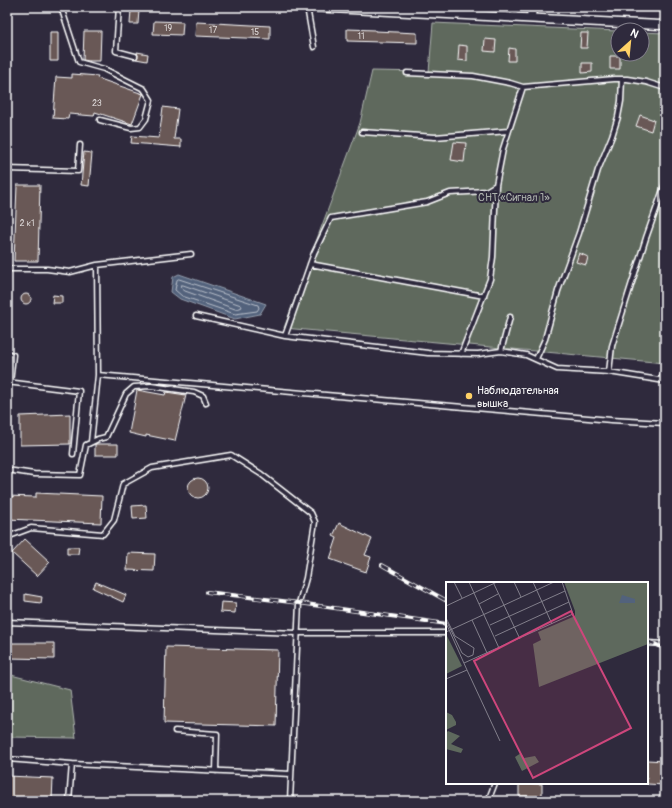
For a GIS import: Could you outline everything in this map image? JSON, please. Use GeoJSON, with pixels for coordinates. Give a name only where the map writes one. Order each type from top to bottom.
{"type":"FeatureCollection","features":[{"type":"Feature","properties":{"kind":"street"},"geometry":{"type":"LineString","coordinates":[[312,7],[659,25],[665,24]]}},
{"type":"Feature","properties":{"kind":"street"},"geometry":{"type":"LineString","coordinates":[[531,18],[532,7]]}},
{"type":"Feature","properties":{"kind":"lane"},"geometry":{"type":"LineString","coordinates":[[61,7],[79,62],[104,69],[144,89],[150,100],[146,119],[140,127],[130,128],[100,120]]}},
{"type":"Feature","properties":{"kind":"lane"},"geometry":{"type":"LineString","coordinates":[[119,7],[116,51],[135,56]]}},
{"type":"Feature","properties":{"kind":"lane"},"geometry":{"type":"LineString","coordinates":[[307,7],[314,46]]}},
{"type":"Feature","properties":{"kind":"lane"},"geometry":{"type":"LineString","coordinates":[[407,73],[473,76],[523,87],[627,79],[646,82],[665,88]]}},
{"type":"Feature","properties":{"kind":"lane"},"geometry":{"type":"LineString","coordinates":[[536,359],[545,339],[558,292],[579,233],[598,170],[618,117],[621,101],[622,79]]}},
{"type":"Feature","properties":{"kind":"lane"},"geometry":{"type":"LineString","coordinates":[[461,354],[490,279],[496,185],[501,156],[523,87]]}},
{"type":"Feature","properties":{"kind":"lane"},"geometry":{"type":"LineString","coordinates":[[362,132],[435,137],[508,131]]}},
{"type":"Feature","properties":{"kind":"lane"},"geometry":{"type":"LineString","coordinates":[[7,169],[78,171],[80,144]]}},
{"type":"Feature","properties":{"kind":"lane"},"geometry":{"type":"LineString","coordinates":[[609,372],[612,346],[646,238],[665,184]]}},
{"type":"Feature","properties":{"kind":"lane"},"geometry":{"type":"LineString","coordinates":[[285,336],[314,253],[331,218],[427,202],[450,193],[486,191],[496,185]]}},
{"type":"Feature","properties":{"kind":"lane"},"geometry":{"type":"LineString","coordinates":[[7,269],[47,269],[70,272],[97,265],[191,254]]}},
{"type":"Feature","properties":{"kind":"lane"},"geometry":{"type":"LineString","coordinates":[[310,264],[484,296]]}},
{"type":"Feature","properties":{"kind":"lane"},"geometry":{"type":"LineString","coordinates":[[91,442],[98,375],[97,265]]}},
{"type":"Feature","properties":{"kind":"lane"},"geometry":{"type":"LineString","coordinates":[[196,316],[285,336],[428,353],[478,354],[501,351],[526,355],[557,369],[609,372],[663,380],[665,368]]}},
{"type":"Feature","properties":{"kind":"lane"},"geometry":{"type":"LineString","coordinates":[[501,351],[510,317]]}},
{"type":"Feature","properties":{"kind":"lane"},"geometry":{"type":"LineString","coordinates":[[7,354],[13,355],[8,383],[79,391],[74,454]]}},
{"type":"Feature","properties":{"kind":"lane"},"geometry":{"type":"LineString","coordinates":[[98,375],[611,420],[665,423]]}},
{"type":"Feature","properties":{"kind":"lane"},"geometry":{"type":"LineString","coordinates":[[7,470],[34,474],[80,475],[86,445],[106,437],[126,394],[134,387],[151,386],[194,392],[203,396],[206,403]]}},
{"type":"Feature","properties":{"kind":"lane"},"geometry":{"type":"LineString","coordinates":[[7,537],[31,528],[103,534],[114,520],[123,484],[152,468],[231,455],[261,474],[310,513],[315,522],[306,578],[299,603],[290,801]]}},
{"type":"Feature","properties":{"kind":"lane"},"geometry":{"type":"LineString","coordinates":[[7,622],[297,633],[446,633]]}},
{"type":"Feature","properties":{"kind":"lane"},"geometry":{"type":"LineString","coordinates":[[648,643],[665,644]]}},
{"type":"Feature","properties":{"kind":"lane"},"geometry":{"type":"LineString","coordinates":[[175,731],[217,734],[216,771]]}},
{"type":"Feature","properties":{"kind":"lane"},"geometry":{"type":"LineString","coordinates":[[7,759],[72,764],[291,774]]}},
{"type":"Feature","properties":{"kind":"lane"},"geometry":{"type":"LineString","coordinates":[[69,801],[72,764]]}},
{"type":"Feature","properties":{"kind":"lane"},"geometry":{"type":"LineString","coordinates":[[488,801],[495,784]]}},
{"type":"Feature","properties":{"kind":"green space","name":"СНТ «Сигнал 1»"},"geometry":{"type":"Polygon","coordinates":[[[433,23],[610,31],[610,62],[650,62],[650,32],[665,33],[665,363],[284,328],[360,123],[372,71],[429,72],[433,23]]]}},
{"type":"Feature","properties":{"kind":"green space"},"geometry":{"type":"Polygon","coordinates":[[[7,674],[70,690],[76,738],[7,737],[7,674]]]}},
{"type":"Feature","properties":{"kind":"water"},"geometry":{"type":"Polygon","coordinates":[[[179,274],[266,304],[260,314],[235,319],[180,299],[171,292],[173,277],[179,274]]]}},
{"type":"Feature","properties":{"kind":"building"},"geometry":{"type":"Polygon","coordinates":[[[131,10],[139,10],[138,24],[130,24],[131,10]]]}},
{"type":"Feature","properties":{"kind":"building"},"geometry":{"type":"Polygon","coordinates":[[[154,21],[183,22],[182,35],[153,34],[154,21]]]}},
{"type":"Feature","properties":{"kind":"building"},"geometry":{"type":"Polygon","coordinates":[[[196,22],[270,26],[270,39],[195,36],[196,22]]]}},
{"type":"Feature","properties":{"kind":"building"},"geometry":{"type":"Polygon","coordinates":[[[347,29],[417,33],[417,43],[347,41],[347,29]]]}},
{"type":"Feature","properties":{"kind":"building"},"geometry":{"type":"Polygon","coordinates":[[[84,31],[101,31],[100,61],[83,60],[84,31]]]}},
{"type":"Feature","properties":{"kind":"building"},"geometry":{"type":"Polygon","coordinates":[[[50,32],[58,32],[58,61],[50,61],[50,32]]]}},
{"type":"Feature","properties":{"kind":"building"},"geometry":{"type":"Polygon","coordinates":[[[581,33],[588,33],[587,48],[580,48],[581,33]]]}},
{"type":"Feature","properties":{"kind":"building"},"geometry":{"type":"Polygon","coordinates":[[[485,39],[496,40],[495,52],[484,51],[485,39]]]}},
{"type":"Feature","properties":{"kind":"building"},"geometry":{"type":"Polygon","coordinates":[[[459,45],[467,46],[467,61],[458,60],[459,45]]]}},
{"type":"Feature","properties":{"kind":"building"},"geometry":{"type":"Polygon","coordinates":[[[509,48],[515,49],[515,61],[508,61],[509,48]]]}},
{"type":"Feature","properties":{"kind":"building"},"geometry":{"type":"Polygon","coordinates":[[[137,52],[148,54],[147,61],[136,59],[138,56],[137,52]]]}},
{"type":"Feature","properties":{"kind":"building"},"geometry":{"type":"Polygon","coordinates":[[[610,62],[620,62],[620,69],[610,69],[610,62]]]}},
{"type":"Feature","properties":{"kind":"building"},"geometry":{"type":"Polygon","coordinates":[[[582,63],[592,63],[592,72],[582,73],[582,63]]]}},
{"type":"Feature","properties":{"kind":"building"},"geometry":{"type":"Polygon","coordinates":[[[72,74],[98,76],[97,78],[143,94],[132,124],[95,112],[94,116],[69,114],[68,119],[53,118],[56,77],[72,78],[72,74]]]}},
{"type":"Feature","properties":{"kind":"building"},"geometry":{"type":"Polygon","coordinates":[[[163,107],[178,109],[174,139],[181,139],[181,147],[131,143],[132,136],[159,138],[163,107]]]}},
{"type":"Feature","properties":{"kind":"building"},"geometry":{"type":"Polygon","coordinates":[[[640,115],[654,120],[651,131],[636,126],[640,115]]]}},
{"type":"Feature","properties":{"kind":"building"},"geometry":{"type":"Polygon","coordinates":[[[454,142],[466,143],[464,162],[451,160],[454,142]]]}},
{"type":"Feature","properties":{"kind":"building"},"geometry":{"type":"Polygon","coordinates":[[[84,152],[92,153],[89,186],[81,185],[84,152]]]}},
{"type":"Feature","properties":{"kind":"building"},"geometry":{"type":"Polygon","coordinates":[[[17,185],[40,185],[38,261],[14,261],[17,185]]]}},
{"type":"Feature","properties":{"kind":"building"},"geometry":{"type":"Polygon","coordinates":[[[579,253],[588,257],[586,265],[576,262],[579,253]]]}},
{"type":"Feature","properties":{"kind":"building"},"geometry":{"type":"Polygon","coordinates":[[[26,294],[31,299],[26,304],[21,299],[26,294]]]}},
{"type":"Feature","properties":{"kind":"building"},"geometry":{"type":"Polygon","coordinates":[[[53,295],[62,296],[62,303],[52,303],[53,295]]]}},
{"type":"Feature","properties":{"kind":"building"},"geometry":{"type":"Polygon","coordinates":[[[137,390],[165,395],[166,392],[186,395],[175,441],[129,433],[137,390]]]}},
{"type":"Feature","properties":{"kind":"building"},"geometry":{"type":"Polygon","coordinates":[[[70,414],[70,444],[20,445],[20,416],[70,414]]]}},
{"type":"Feature","properties":{"kind":"building"},"geometry":{"type":"Polygon","coordinates":[[[95,444],[118,444],[118,455],[95,455],[95,444]]]}},
{"type":"Feature","properties":{"kind":"building"},"geometry":{"type":"Polygon","coordinates":[[[198,478],[205,481],[208,488],[205,495],[198,498],[191,495],[188,488],[191,481],[198,478]]]}},
{"type":"Feature","properties":{"kind":"building"},"geometry":{"type":"Polygon","coordinates":[[[36,493],[102,496],[101,523],[7,519],[7,496],[36,497],[36,493]]]}},
{"type":"Feature","properties":{"kind":"building"},"geometry":{"type":"Polygon","coordinates":[[[146,505],[147,518],[133,519],[132,506],[146,505]]]}},
{"type":"Feature","properties":{"kind":"building"},"geometry":{"type":"Polygon","coordinates":[[[339,523],[372,539],[365,555],[371,557],[366,572],[330,559],[337,538],[333,536],[339,523]]]}},
{"type":"Feature","properties":{"kind":"building"},"geometry":{"type":"Polygon","coordinates":[[[25,539],[50,562],[37,576],[12,553],[25,539]]]}},
{"type":"Feature","properties":{"kind":"building"},"geometry":{"type":"Polygon","coordinates":[[[67,547],[79,547],[78,554],[67,554],[67,547]]]}},
{"type":"Feature","properties":{"kind":"building"},"geometry":{"type":"Polygon","coordinates":[[[128,553],[155,554],[154,571],[127,570],[128,553]]]}},
{"type":"Feature","properties":{"kind":"building"},"geometry":{"type":"Polygon","coordinates":[[[96,582],[126,595],[123,602],[93,588],[96,582]]]}},
{"type":"Feature","properties":{"kind":"building"},"geometry":{"type":"Polygon","coordinates":[[[25,594],[42,597],[41,603],[25,601],[25,594]]]}},
{"type":"Feature","properties":{"kind":"building"},"geometry":{"type":"Polygon","coordinates":[[[221,602],[236,603],[235,613],[220,612],[221,602]]]}},
{"type":"Feature","properties":{"kind":"building"},"geometry":{"type":"Polygon","coordinates":[[[10,643],[54,643],[54,659],[10,658],[10,643]]]}},
{"type":"Feature","properties":{"kind":"building"},"geometry":{"type":"Polygon","coordinates":[[[166,647],[278,650],[276,726],[164,723],[166,647]]]}},
{"type":"Feature","properties":{"kind":"building"},"geometry":{"type":"Polygon","coordinates":[[[648,760],[665,761],[665,785],[647,784],[648,760]]]}},
{"type":"Feature","properties":{"kind":"building"},"geometry":{"type":"Polygon","coordinates":[[[7,776],[53,778],[52,801],[7,801],[7,776]]]}},
{"type":"Feature","properties":{"kind":"building"},"geometry":{"type":"Polygon","coordinates":[[[519,784],[542,784],[542,796],[519,796],[519,784]]]}},
{"type":"Feature","properties":{"kind":"railway"},"geometry":{"type":"LineString","coordinates":[[382,565],[446,600]]}},
{"type":"Feature","properties":{"kind":"railway"},"geometry":{"type":"LineString","coordinates":[[207,592],[299,603],[446,624]]}},
{"type":"Feature","properties":{"kind":"railway"},"geometry":{"type":"LineString","coordinates":[[648,641],[665,649]]}},
{"type":"Feature","properties":{"kind":"place","name":"Наблюдательная вышка"},"geometry":{"type":"Point","coordinates":[469,396]}}]}
